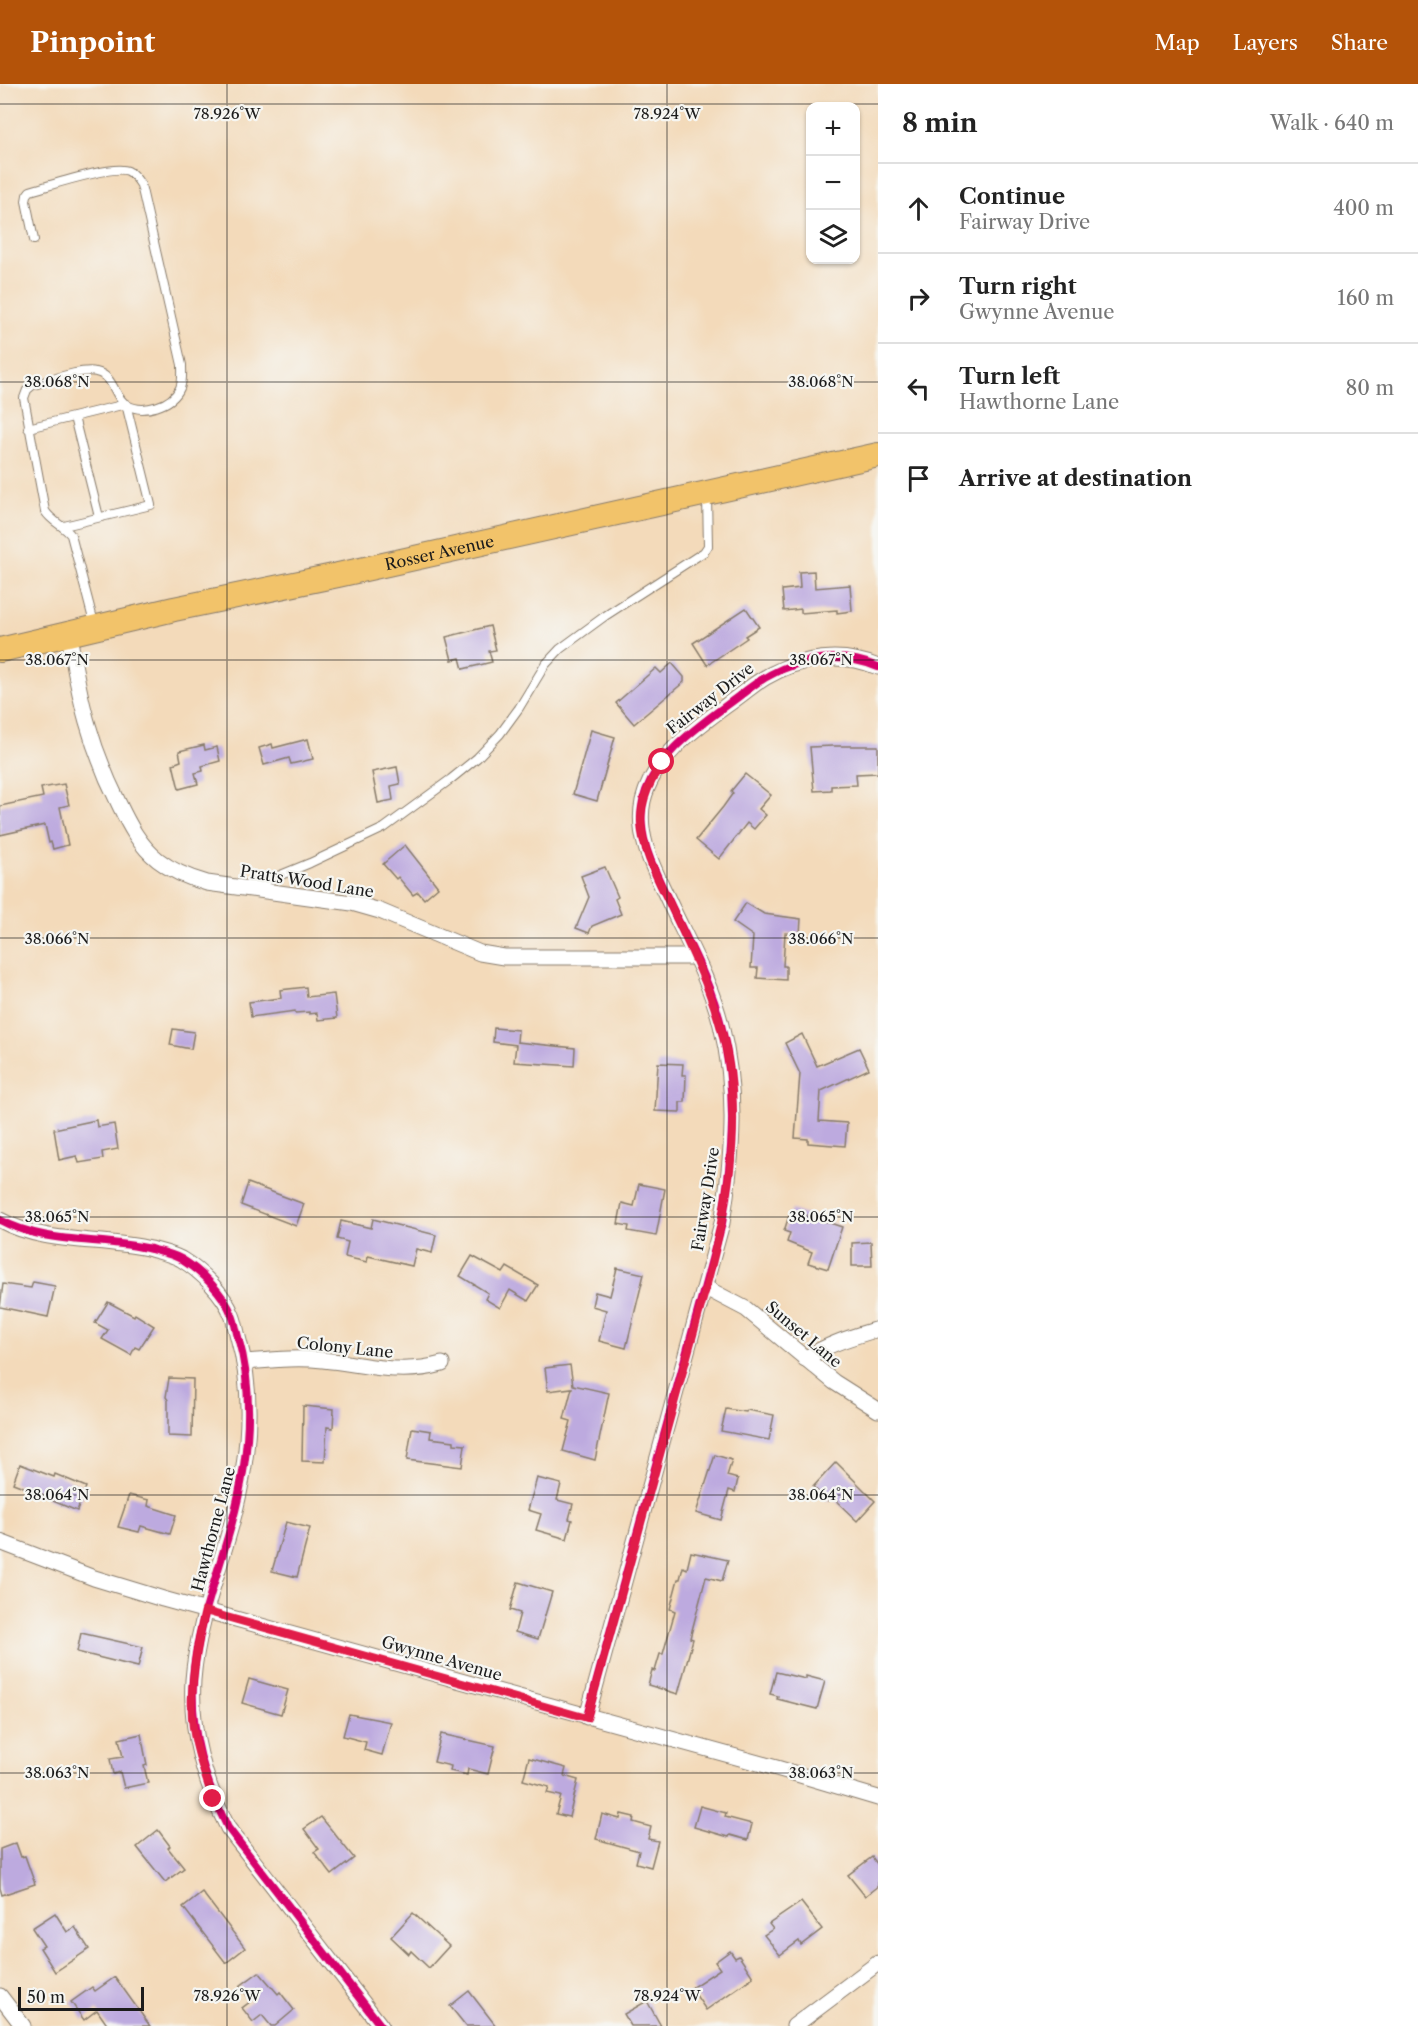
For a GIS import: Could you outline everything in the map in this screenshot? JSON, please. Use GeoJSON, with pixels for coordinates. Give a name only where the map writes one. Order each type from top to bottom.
{"type":"FeatureCollection","features":[{"type":"Feature","properties":{"kind":"main road","name":"Rosser Avenue"},"geometry":{"type":"LineString","coordinates":[[0,650],[878,455]]}},
{"type":"Feature","properties":{"kind":"street","name":"Pratts Wood Lane"},"geometry":{"type":"LineString","coordinates":[[69,634],[79,696],[90,737],[105,777],[142,844],[171,869],[207,883],[352,903],[370,908],[480,953],[504,957],[695,957]]}},
{"type":"Feature","properties":{"kind":"street","name":"Fairway Drive"},"geometry":{"type":"LineString","coordinates":[[587,1718],[706,1288],[722,1223],[730,1173],[733,1134],[729,1060],[721,1023],[695,957],[648,856],[641,821],[644,801],[651,780],[662,762],[676,746],[751,687],[781,668],[803,661],[826,658],[852,659],[878,667]]}},
{"type":"Feature","properties":{"kind":"street","name":"Hawthorne Lane"},"geometry":{"type":"LineString","coordinates":[[0,1220],[22,1230],[73,1239],[135,1245],[165,1252],[181,1259],[200,1273],[213,1287],[232,1315],[244,1362],[248,1397],[248,1431],[245,1462],[232,1524],[205,1611],[193,1678],[192,1717],[200,1762],[213,1799],[228,1828],[381,2026]]}},
{"type":"Feature","properties":{"kind":"street","name":"Sunset Lane"},"geometry":{"type":"LineString","coordinates":[[706,1288],[746,1309],[805,1359],[858,1399],[878,1410]]}},
{"type":"Feature","properties":{"kind":"street"},"geometry":{"type":"LineString","coordinates":[[805,1359],[836,1342],[878,1329]]}},
{"type":"Feature","properties":{"kind":"street","name":"Colony Lane"},"geometry":{"type":"LineString","coordinates":[[244,1362],[300,1358],[403,1371],[441,1364]]}},
{"type":"Feature","properties":{"kind":"street","name":"Gwynne Avenue"},"geometry":{"type":"LineString","coordinates":[[0,1542],[94,1578],[205,1611],[878,1798]]}},
{"type":"Feature","properties":{"kind":"street"},"geometry":{"type":"LineString","coordinates":[[794,2026],[878,1963]]}},
{"type":"Feature","properties":{"kind":"street"},"geometry":{"type":"LineString","coordinates":[[0,1996],[23,2026]]}},
{"type":"Feature","properties":{"kind":"lane"},"geometry":{"type":"LineString","coordinates":[[28,428],[126,404],[140,409],[161,405],[179,389],[183,375],[141,184],[135,176],[127,171],[111,169],[30,191],[26,201],[34,240]]}},
{"type":"Feature","properties":{"kind":"lane"},"geometry":{"type":"LineString","coordinates":[[64,526],[151,505],[126,404],[106,376],[89,371],[33,385],[27,390],[24,398],[45,512],[50,518],[64,526],[71,535],[95,628]]}},
{"type":"Feature","properties":{"kind":"lane"},"geometry":{"type":"LineString","coordinates":[[74,417],[99,517]]}},
{"type":"Feature","properties":{"kind":"lane"},"geometry":{"type":"LineString","coordinates":[[248,889],[384,828],[477,758],[500,734],[545,665],[560,649],[605,616],[704,552],[708,546],[707,492]]}},
{"type":"Feature","properties":{"kind":"building"},"geometry":{"type":"Polygon","coordinates":[[[814,571],[815,588],[850,585],[852,611],[801,613],[801,609],[784,611],[782,590],[800,588],[799,572],[814,571]]]}},
{"type":"Feature","properties":{"kind":"building"},"geometry":{"type":"Polygon","coordinates":[[[746,608],[759,627],[745,636],[747,638],[707,665],[693,643],[746,608]]]}},
{"type":"Feature","properties":{"kind":"building"},"geometry":{"type":"Polygon","coordinates":[[[490,626],[496,650],[489,651],[492,662],[463,669],[460,658],[452,660],[446,637],[490,626]]]}},
{"type":"Feature","properties":{"kind":"building"},"geometry":{"type":"Polygon","coordinates":[[[672,663],[684,677],[684,682],[634,724],[616,703],[656,668],[661,673],[672,663]]]}},
{"type":"Feature","properties":{"kind":"building"},"geometry":{"type":"Polygon","coordinates":[[[591,730],[615,737],[597,801],[573,794],[591,730]]]}},
{"type":"Feature","properties":{"kind":"building"},"geometry":{"type":"Polygon","coordinates":[[[308,739],[313,759],[291,764],[289,758],[264,765],[259,748],[272,744],[273,748],[308,739]]]}},
{"type":"Feature","properties":{"kind":"building"},"geometry":{"type":"Polygon","coordinates":[[[204,745],[205,750],[217,747],[220,761],[202,766],[203,771],[195,773],[198,784],[179,789],[173,764],[181,761],[179,751],[204,745]]]}},
{"type":"Feature","properties":{"kind":"building"},"geometry":{"type":"Polygon","coordinates":[[[878,746],[878,773],[856,774],[857,785],[831,786],[831,790],[814,791],[810,747],[878,746]]]}},
{"type":"Feature","properties":{"kind":"building"},"geometry":{"type":"Polygon","coordinates":[[[397,767],[400,784],[391,786],[393,800],[378,803],[372,772],[397,767]]]}},
{"type":"Feature","properties":{"kind":"building"},"geometry":{"type":"Polygon","coordinates":[[[745,774],[771,795],[759,809],[766,815],[754,829],[747,823],[719,859],[696,840],[723,807],[733,793],[731,791],[745,774]]]}},
{"type":"Feature","properties":{"kind":"building"},"geometry":{"type":"Polygon","coordinates":[[[64,784],[69,805],[60,807],[68,845],[53,849],[51,842],[49,843],[45,825],[0,835],[0,806],[43,797],[41,788],[64,784]]]}},
{"type":"Feature","properties":{"kind":"building"},"geometry":{"type":"Polygon","coordinates":[[[405,845],[438,887],[424,899],[418,892],[413,895],[383,864],[405,845]]]}},
{"type":"Feature","properties":{"kind":"building"},"geometry":{"type":"Polygon","coordinates":[[[605,867],[618,897],[615,899],[621,914],[592,926],[589,933],[576,928],[589,897],[581,876],[605,867]]]}},
{"type":"Feature","properties":{"kind":"building"},"geometry":{"type":"Polygon","coordinates":[[[746,903],[764,914],[801,919],[800,934],[785,933],[783,966],[786,966],[786,980],[757,978],[758,968],[751,968],[753,936],[733,922],[746,903]]]}},
{"type":"Feature","properties":{"kind":"building"},"geometry":{"type":"Polygon","coordinates":[[[306,987],[307,997],[334,994],[337,1018],[318,1020],[317,1013],[295,1013],[295,1011],[251,1017],[249,1002],[281,998],[280,990],[306,987]]]}},
{"type":"Feature","properties":{"kind":"building"},"geometry":{"type":"Polygon","coordinates":[[[494,1028],[518,1030],[517,1042],[575,1048],[574,1066],[514,1062],[516,1045],[493,1042],[494,1028]]]}},
{"type":"Feature","properties":{"kind":"building"},"geometry":{"type":"Polygon","coordinates":[[[173,1029],[194,1032],[191,1049],[170,1045],[173,1029]]]}},
{"type":"Feature","properties":{"kind":"building"},"geometry":{"type":"Polygon","coordinates":[[[802,1034],[817,1066],[859,1048],[869,1069],[821,1091],[819,1121],[847,1123],[845,1146],[808,1143],[808,1139],[795,1138],[800,1074],[785,1043],[802,1034]]]}},
{"type":"Feature","properties":{"kind":"building"},"geometry":{"type":"Polygon","coordinates":[[[658,1063],[683,1064],[682,1075],[686,1075],[685,1102],[680,1102],[680,1112],[655,1111],[658,1063]]]}},
{"type":"Feature","properties":{"kind":"building"},"geometry":{"type":"Polygon","coordinates":[[[96,1120],[97,1127],[114,1124],[118,1149],[102,1152],[103,1159],[79,1163],[77,1156],[59,1160],[54,1129],[96,1120]]]}},
{"type":"Feature","properties":{"kind":"building"},"geometry":{"type":"Polygon","coordinates":[[[248,1183],[304,1204],[296,1226],[241,1205],[248,1183]]]}},
{"type":"Feature","properties":{"kind":"building"},"geometry":{"type":"Polygon","coordinates":[[[639,1184],[665,1189],[656,1236],[628,1231],[629,1226],[618,1224],[622,1203],[634,1206],[639,1184]]]}},
{"type":"Feature","properties":{"kind":"building"},"geometry":{"type":"Polygon","coordinates":[[[791,1210],[842,1227],[828,1269],[808,1263],[812,1252],[787,1242],[790,1233],[784,1231],[791,1210]]]}},
{"type":"Feature","properties":{"kind":"building"},"geometry":{"type":"Polygon","coordinates":[[[373,1219],[436,1235],[432,1253],[416,1249],[412,1266],[368,1256],[367,1262],[345,1257],[348,1242],[337,1239],[341,1221],[371,1228],[373,1219]]]}},
{"type":"Feature","properties":{"kind":"building"},"geometry":{"type":"Polygon","coordinates":[[[871,1242],[872,1266],[852,1266],[852,1243],[871,1242]]]}},
{"type":"Feature","properties":{"kind":"building"},"geometry":{"type":"Polygon","coordinates":[[[472,1256],[503,1273],[507,1267],[538,1285],[528,1301],[510,1290],[500,1308],[485,1299],[488,1293],[460,1276],[472,1256]]]}},
{"type":"Feature","properties":{"kind":"building"},"geometry":{"type":"Polygon","coordinates":[[[617,1268],[644,1274],[626,1348],[599,1341],[606,1310],[592,1306],[595,1292],[610,1296],[617,1268]]]}},
{"type":"Feature","properties":{"kind":"building"},"geometry":{"type":"Polygon","coordinates":[[[33,1282],[55,1286],[48,1317],[0,1307],[3,1284],[31,1288],[33,1282]]]}},
{"type":"Feature","properties":{"kind":"building"},"geometry":{"type":"Polygon","coordinates":[[[108,1302],[134,1316],[135,1314],[154,1326],[139,1349],[135,1347],[131,1355],[102,1339],[108,1330],[95,1323],[108,1302]]]}},
{"type":"Feature","properties":{"kind":"building"},"geometry":{"type":"Polygon","coordinates":[[[570,1365],[573,1385],[609,1393],[595,1460],[563,1451],[571,1421],[564,1419],[572,1388],[548,1391],[545,1368],[570,1365]]]}},
{"type":"Feature","properties":{"kind":"building"},"geometry":{"type":"Polygon","coordinates":[[[169,1378],[193,1379],[192,1437],[168,1436],[168,1400],[166,1397],[169,1378]]]}},
{"type":"Feature","properties":{"kind":"building"},"geometry":{"type":"Polygon","coordinates":[[[303,1406],[334,1409],[333,1428],[327,1427],[325,1462],[302,1461],[303,1406]]]}},
{"type":"Feature","properties":{"kind":"building"},"geometry":{"type":"Polygon","coordinates":[[[726,1409],[774,1415],[769,1440],[721,1431],[726,1409]]]}},
{"type":"Feature","properties":{"kind":"building"},"geometry":{"type":"Polygon","coordinates":[[[412,1428],[431,1431],[430,1438],[465,1445],[462,1467],[407,1460],[412,1428]]]}},
{"type":"Feature","properties":{"kind":"building"},"geometry":{"type":"Polygon","coordinates":[[[715,1455],[732,1460],[727,1476],[738,1479],[735,1492],[729,1490],[721,1520],[696,1513],[715,1455]]]}},
{"type":"Feature","properties":{"kind":"building"},"geometry":{"type":"Polygon","coordinates":[[[836,1462],[875,1501],[857,1521],[832,1497],[828,1501],[813,1487],[836,1462]]]}},
{"type":"Feature","properties":{"kind":"building"},"geometry":{"type":"Polygon","coordinates":[[[20,1464],[54,1477],[55,1474],[86,1487],[77,1511],[13,1483],[20,1464]]]}},
{"type":"Feature","properties":{"kind":"building"},"geometry":{"type":"Polygon","coordinates":[[[537,1478],[561,1484],[557,1500],[573,1504],[567,1539],[536,1530],[541,1514],[528,1510],[537,1478]]]}},
{"type":"Feature","properties":{"kind":"building"},"geometry":{"type":"Polygon","coordinates":[[[129,1495],[149,1500],[148,1506],[176,1515],[170,1534],[141,1526],[139,1532],[118,1527],[129,1495]]]}},
{"type":"Feature","properties":{"kind":"building"},"geometry":{"type":"Polygon","coordinates":[[[286,1522],[310,1528],[297,1577],[272,1571],[286,1522]]]}},
{"type":"Feature","properties":{"kind":"building"},"geometry":{"type":"Polygon","coordinates":[[[691,1552],[728,1560],[722,1581],[706,1577],[678,1694],[648,1685],[652,1670],[655,1671],[660,1654],[663,1654],[675,1611],[670,1609],[678,1579],[680,1579],[683,1567],[687,1569],[691,1552]]]}},
{"type":"Feature","properties":{"kind":"building"},"geometry":{"type":"Polygon","coordinates":[[[518,1582],[552,1592],[538,1639],[515,1632],[520,1613],[510,1610],[518,1582]]]}},
{"type":"Feature","properties":{"kind":"building"},"geometry":{"type":"Polygon","coordinates":[[[81,1633],[143,1647],[138,1667],[77,1652],[81,1633]]]}},
{"type":"Feature","properties":{"kind":"building"},"geometry":{"type":"Polygon","coordinates":[[[776,1672],[825,1681],[817,1709],[777,1699],[778,1696],[770,1694],[776,1672]]]}},
{"type":"Feature","properties":{"kind":"building"},"geometry":{"type":"Polygon","coordinates":[[[249,1679],[288,1690],[281,1714],[242,1703],[249,1679]]]}},
{"type":"Feature","properties":{"kind":"building"},"geometry":{"type":"Polygon","coordinates":[[[349,1714],[391,1722],[382,1755],[364,1750],[366,1742],[343,1736],[349,1714]]]}},
{"type":"Feature","properties":{"kind":"building"},"geometry":{"type":"Polygon","coordinates":[[[141,1734],[148,1783],[124,1788],[120,1772],[113,1774],[110,1759],[123,1757],[119,1739],[141,1734]]]}},
{"type":"Feature","properties":{"kind":"building"},"geometry":{"type":"Polygon","coordinates":[[[441,1734],[495,1746],[488,1774],[468,1769],[467,1775],[450,1771],[451,1766],[434,1762],[441,1734]]]}},
{"type":"Feature","properties":{"kind":"building"},"geometry":{"type":"Polygon","coordinates":[[[529,1758],[566,1768],[564,1776],[578,1780],[569,1817],[556,1814],[561,1796],[547,1793],[549,1787],[523,1780],[529,1758]]]}},
{"type":"Feature","properties":{"kind":"building"},"geometry":{"type":"Polygon","coordinates":[[[700,1806],[726,1813],[725,1817],[752,1824],[748,1840],[694,1827],[700,1806]]]}},
{"type":"Feature","properties":{"kind":"building"},"geometry":{"type":"Polygon","coordinates":[[[602,1814],[620,1819],[621,1814],[634,1817],[633,1822],[651,1827],[648,1839],[658,1841],[651,1867],[636,1863],[639,1851],[596,1839],[602,1814]]]}},
{"type":"Feature","properties":{"kind":"building"},"geometry":{"type":"Polygon","coordinates":[[[321,1817],[354,1858],[332,1875],[314,1852],[319,1849],[304,1829],[321,1817]]]}},
{"type":"Feature","properties":{"kind":"building"},"geometry":{"type":"Polygon","coordinates":[[[158,1830],[170,1846],[168,1848],[184,1868],[165,1882],[137,1847],[158,1830]]]}},
{"type":"Feature","properties":{"kind":"building"},"geometry":{"type":"Polygon","coordinates":[[[16,1843],[21,1857],[25,1856],[35,1884],[2,1895],[0,1849],[16,1843]]]}},
{"type":"Feature","properties":{"kind":"building"},"geometry":{"type":"Polygon","coordinates":[[[872,1857],[878,1865],[878,1886],[865,1896],[848,1875],[872,1857]]]}},
{"type":"Feature","properties":{"kind":"building"},"geometry":{"type":"Polygon","coordinates":[[[202,1892],[245,1948],[226,1963],[183,1907],[202,1892]]]}},
{"type":"Feature","properties":{"kind":"building"},"geometry":{"type":"Polygon","coordinates":[[[801,1902],[822,1929],[801,1945],[799,1941],[780,1955],[764,1935],[773,1929],[769,1924],[801,1902]]]}},
{"type":"Feature","properties":{"kind":"building"},"geometry":{"type":"Polygon","coordinates":[[[55,1913],[67,1932],[75,1927],[89,1949],[55,1972],[40,1948],[44,1946],[32,1928],[55,1913]]]}},
{"type":"Feature","properties":{"kind":"building"},"geometry":{"type":"Polygon","coordinates":[[[413,1913],[449,1946],[429,1968],[391,1937],[413,1913]]]}},
{"type":"Feature","properties":{"kind":"building"},"geometry":{"type":"Polygon","coordinates":[[[730,1951],[735,1958],[739,1956],[753,1977],[706,2010],[691,1988],[720,1969],[715,1962],[730,1951]]]}},
{"type":"Feature","properties":{"kind":"building"},"geometry":{"type":"Polygon","coordinates":[[[259,1972],[278,1994],[280,1992],[294,2010],[275,2026],[271,2026],[262,2015],[253,2022],[242,2008],[251,2001],[240,1986],[259,1972]]]}},
{"type":"Feature","properties":{"kind":"building"},"geometry":{"type":"Polygon","coordinates":[[[115,1977],[150,2026],[108,2026],[97,2010],[84,2020],[71,2002],[92,1987],[95,1991],[115,1977]]]}},
{"type":"Feature","properties":{"kind":"building"},"geometry":{"type":"Polygon","coordinates":[[[469,1991],[496,2026],[466,2026],[450,2006],[469,1991]]]}},
{"type":"Feature","properties":{"kind":"building"},"geometry":{"type":"Polygon","coordinates":[[[647,2001],[661,2026],[631,2026],[624,2014],[647,2001]]]}},
{"type":"Feature","properties":{"kind":"cycle path"},"geometry":{"type":"LineString","coordinates":[[587,1717],[722,1223],[731,1148],[732,1099],[721,1025],[706,980],[649,856],[642,829],[643,801],[649,783],[671,751],[701,725],[761,680],[793,665],[827,658],[844,658],[878,667]]}},
{"type":"Feature","properties":{"kind":"cycle path"},"geometry":{"type":"LineString","coordinates":[[0,1220],[18,1228],[55,1237],[132,1245],[174,1256],[204,1276],[218,1291],[228,1307],[234,1320],[244,1360],[248,1432],[237,1503],[203,1621],[195,1660],[193,1700],[200,1756],[212,1792],[228,1828],[381,2026]]}},
{"type":"Feature","properties":{"kind":"route"},"geometry":{"type":"LineString","coordinates":[[213,1799],[200,1762],[192,1717],[193,1678],[205,1611],[587,1718],[706,1288],[722,1223],[730,1173],[733,1134],[732,1092],[729,1060],[721,1023],[695,957],[648,856],[643,837],[641,821],[644,801],[651,780],[662,762]]}}]}
